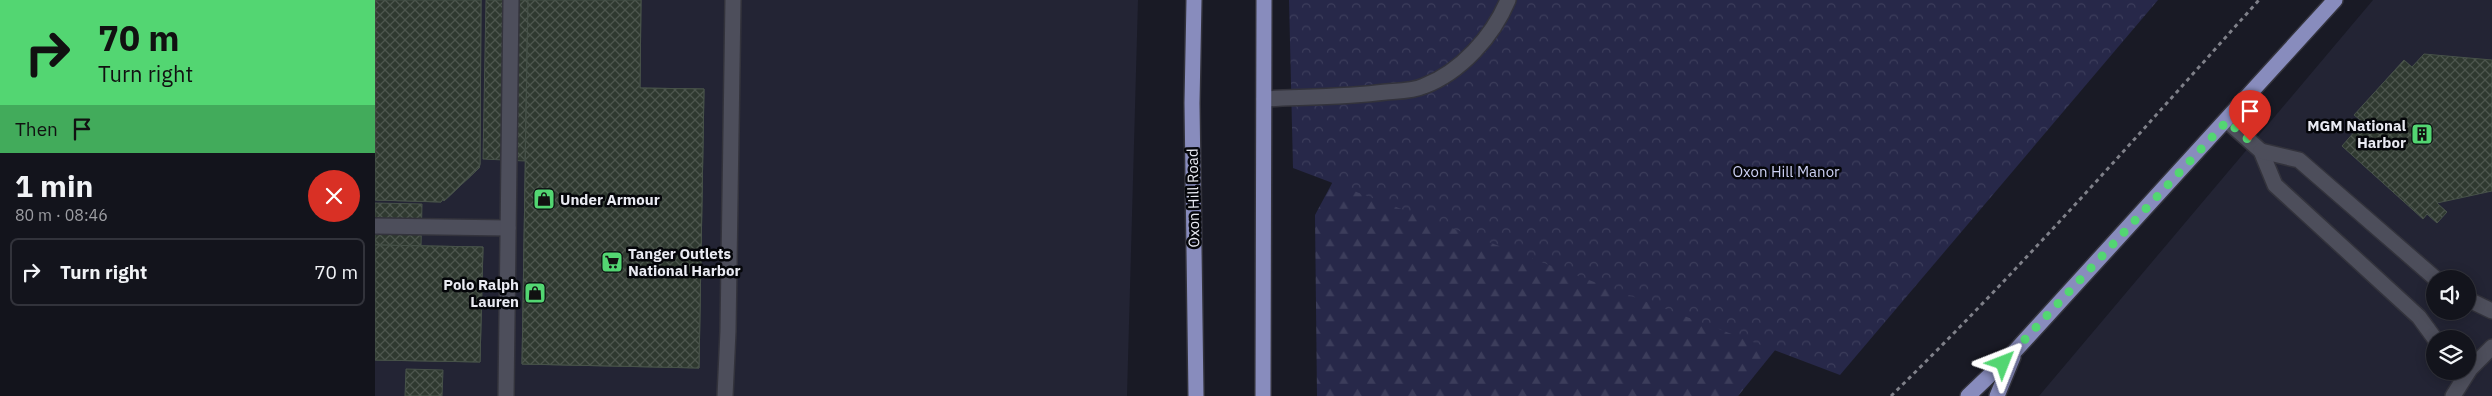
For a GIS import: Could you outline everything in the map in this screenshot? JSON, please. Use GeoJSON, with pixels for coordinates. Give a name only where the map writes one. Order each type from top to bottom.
{"type":"FeatureCollection","features":[{"type":"Feature","properties":{"kind":"main road","name":"Oxon Hill Road"},"geometry":{"type":"LineString","coordinates":[[1194,0],[1192,103],[1196,396]]}},
{"type":"Feature","properties":{"kind":"main road"},"geometry":{"type":"LineString","coordinates":[[1263,396],[1264,0]]}},
{"type":"Feature","properties":{"kind":"main road"},"geometry":{"type":"LineString","coordinates":[[1968,396],[2015,351],[2227,121],[2335,0]]}},
{"type":"Feature","properties":{"kind":"main road"},"geometry":{"type":"LineString","coordinates":[[1997,396],[2015,351]]}},
{"type":"Feature","properties":{"kind":"street"},"geometry":{"type":"LineString","coordinates":[[506,396],[511,0]]}},
{"type":"Feature","properties":{"kind":"street"},"geometry":{"type":"LineString","coordinates":[[723,395],[733,0]]}},
{"type":"Feature","properties":{"kind":"street"},"geometry":{"type":"LineString","coordinates":[[1264,99],[1372,94],[1423,86],[1456,68],[1478,47],[1492,30],[1508,0]]}},
{"type":"Feature","properties":{"kind":"street"},"geometry":{"type":"LineString","coordinates":[[2227,121],[2261,151],[2275,185],[2419,317],[2428,330]]}},
{"type":"Feature","properties":{"kind":"street"},"geometry":{"type":"LineString","coordinates":[[2261,151],[2299,160],[2426,270]]}},
{"type":"Feature","properties":{"kind":"street"},"geometry":{"type":"LineString","coordinates":[[375,226],[508,228]]}},
{"type":"Feature","properties":{"kind":"street"},"geometry":{"type":"LineString","coordinates":[[2476,303],[2492,311]]}},
{"type":"Feature","properties":{"kind":"street"},"geometry":{"type":"LineString","coordinates":[[2455,392],[2470,369],[2492,347]]}},
{"type":"Feature","properties":{"kind":"path"},"geometry":{"type":"LineString","coordinates":[[1891,396],[1951,337],[2059,222],[2259,0]]}},
{"type":"Feature","properties":{"kind":"shaded area"},"geometry":{"type":"Polygon","coordinates":[[[375,0],[1138,0],[1127,396],[375,396],[375,0]]]}},
{"type":"Feature","properties":{"kind":"shaded area"},"geometry":{"type":"Polygon","coordinates":[[[2373,0],[2492,0],[2492,396],[2039,396],[2373,0]]]}},
{"type":"Feature","properties":{"kind":"green space","name":"Oxon Hill Manor"},"geometry":{"type":"Polygon","coordinates":[[[1289,0],[2158,0],[1840,375],[1293,168],[1289,0]]]}},
{"type":"Feature","properties":{"kind":"green space"},"geometry":{"type":"Polygon","coordinates":[[[1345,159],[1892,205],[1738,396],[1317,396],[1315,215],[1345,159]]]}},
{"type":"Feature","properties":{"kind":"building"},"geometry":{"type":"Polygon","coordinates":[[[375,0],[481,0],[480,164],[479,168],[444,201],[443,199],[441,202],[375,200],[375,0]]]}},
{"type":"Feature","properties":{"kind":"building"},"geometry":{"type":"Polygon","coordinates":[[[375,0],[481,0],[480,164],[479,168],[444,201],[443,199],[441,202],[375,200],[375,0]]]}},
{"type":"Feature","properties":{"kind":"building"},"geometry":{"type":"Polygon","coordinates":[[[486,0],[528,0],[525,161],[483,159],[486,0]]]}},
{"type":"Feature","properties":{"kind":"building","name":"Tanger Outlets National Harbor"},"geometry":{"type":"Polygon","coordinates":[[[528,0],[641,0],[640,88],[704,89],[699,368],[522,364],[528,0]]]}},
{"type":"Feature","properties":{"kind":"building","name":"Tanger Outlets National Harbor"},"geometry":{"type":"Polygon","coordinates":[[[528,0],[641,0],[640,88],[704,89],[699,368],[522,364],[528,0]]]}},
{"type":"Feature","properties":{"kind":"building","name":"MGM National Harbor"},"geometry":{"type":"Polygon","coordinates":[[[2424,54],[2492,60],[2492,191],[2437,203],[2447,212],[2437,223],[2427,214],[2423,219],[2342,146],[2363,122],[2354,115],[2404,60],[2412,67],[2424,54]]]}},
{"type":"Feature","properties":{"kind":"building"},"geometry":{"type":"Polygon","coordinates":[[[375,203],[422,204],[421,246],[375,245],[375,203]]]}},
{"type":"Feature","properties":{"kind":"building"},"geometry":{"type":"Polygon","coordinates":[[[375,245],[483,247],[480,362],[375,360],[375,245]]]}},
{"type":"Feature","properties":{"kind":"building"},"geometry":{"type":"Polygon","coordinates":[[[375,245],[483,247],[480,362],[375,360],[375,245]]]}},
{"type":"Feature","properties":{"kind":"building"},"geometry":{"type":"Polygon","coordinates":[[[406,369],[443,370],[442,396],[405,396],[406,369]]]}},
{"type":"Feature","properties":{"kind":"place","name":"MGM National Harbor"},"geometry":{"type":"Point","coordinates":[2422,134]}},
{"type":"Feature","properties":{"kind":"place","name":"Under Armour"},"geometry":{"type":"Point","coordinates":[544,199]}},
{"type":"Feature","properties":{"kind":"place","name":"Tanger Outlets National Harbor"},"geometry":{"type":"Point","coordinates":[612,262]}},
{"type":"Feature","properties":{"kind":"place","name":"Polo Ralph Lauren"},"geometry":{"type":"Point","coordinates":[535,293]}},
{"type":"Feature","properties":{"kind":"route"},"geometry":{"type":"LineString","coordinates":[[2003,363],[2227,121],[2250,141]]}}]}
